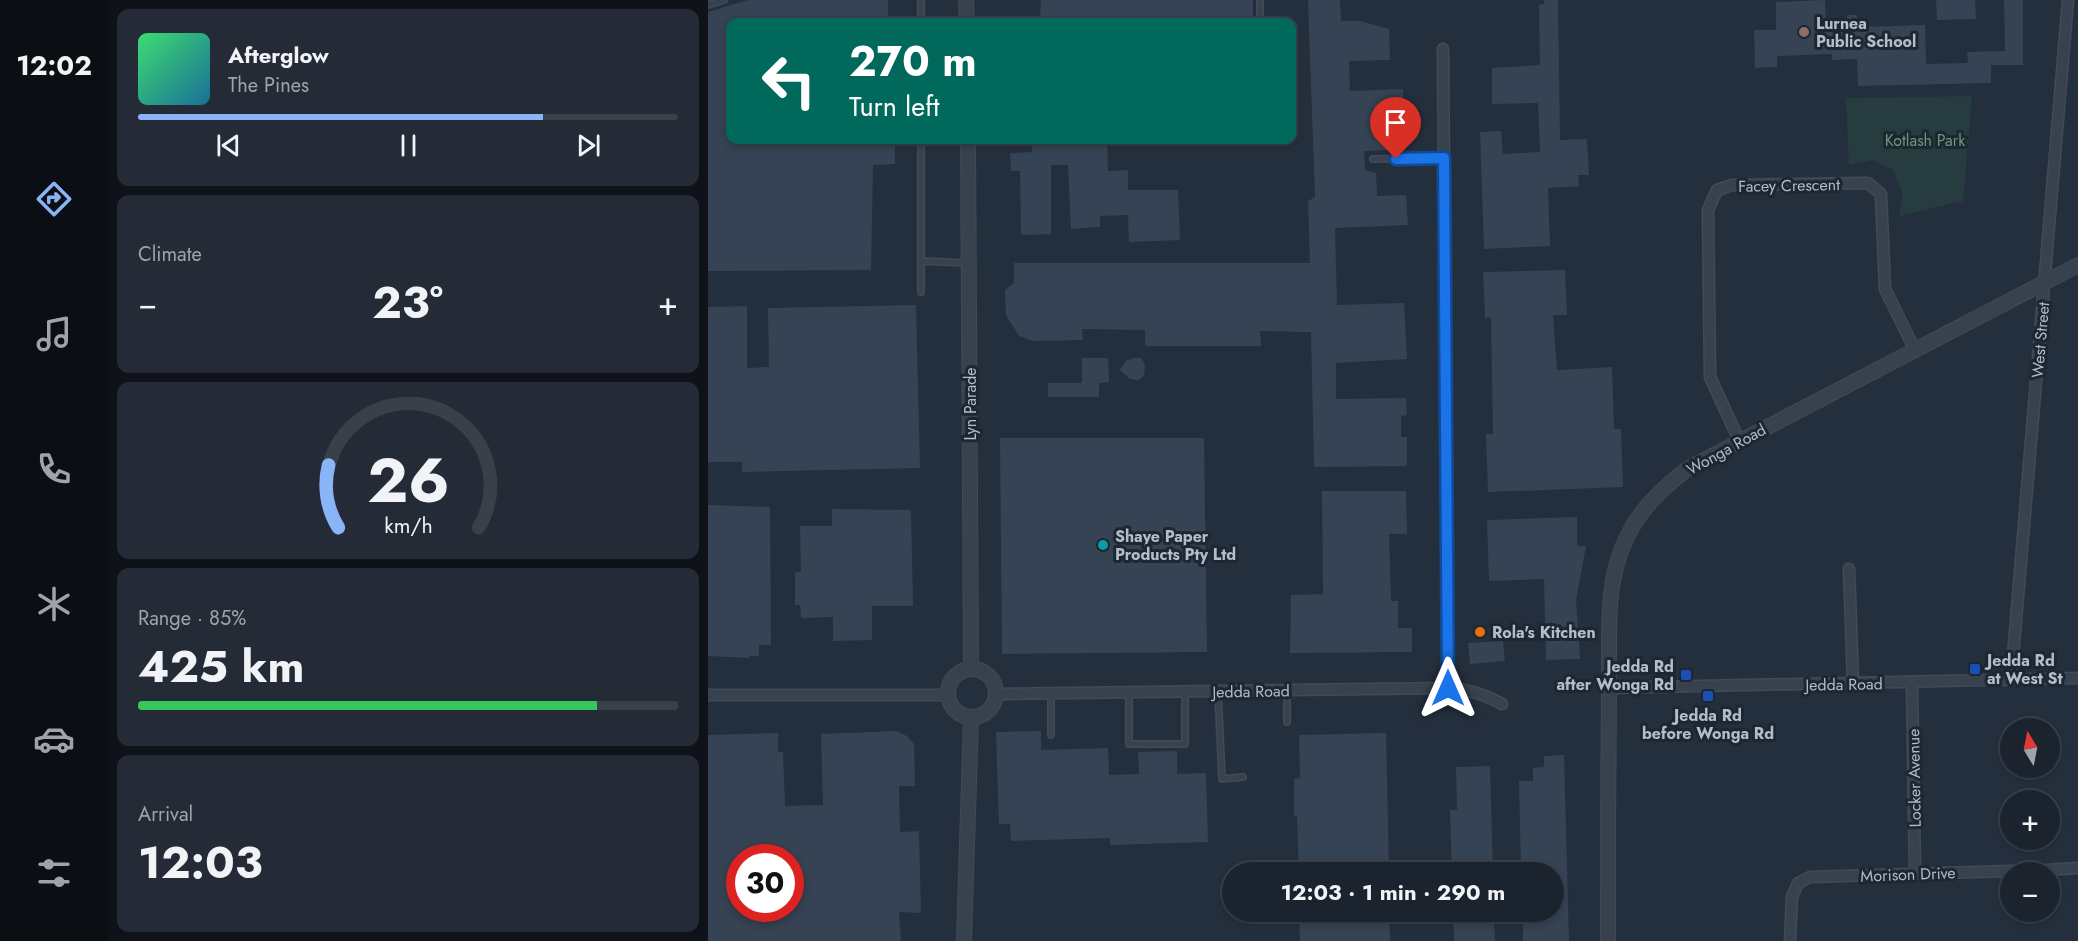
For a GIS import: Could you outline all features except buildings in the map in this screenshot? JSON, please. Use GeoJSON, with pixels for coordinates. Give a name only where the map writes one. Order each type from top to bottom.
{"type":"FeatureCollection","features":[{"type":"Feature","properties":{"kind":"street"},"geometry":{"type":"LineString","coordinates":[[966,0],[967,18]]}},
{"type":"Feature","properties":{"kind":"street","name":"West Street"},"geometry":{"type":"LineString","coordinates":[[2011,680],[2071,6]]}},
{"type":"Feature","properties":{"kind":"street"},"geometry":{"type":"LineString","coordinates":[[1443,49],[1448,688]]}},
{"type":"Feature","properties":{"kind":"street","name":"Lyn Parade"},"geometry":{"type":"LineString","coordinates":[[968,144],[971,669]]}},
{"type":"Feature","properties":{"kind":"street","name":"Facey Crescent"},"geometry":{"type":"LineString","coordinates":[[1739,440],[1710,377],[1708,210],[1716,190],[1732,185],[1868,183],[1881,194],[1885,289],[1915,350]]}},
{"type":"Feature","properties":{"kind":"street","name":"Wonga Road"},"geometry":{"type":"LineString","coordinates":[[1608,941],[1607,757],[1610,620],[1614,574],[1626,537],[1643,511],[1665,487],[1687,469],[2078,265]]}},
{"type":"Feature","properties":{"kind":"street"},"geometry":{"type":"LineString","coordinates":[[1849,569],[1853,683]]}},
{"type":"Feature","properties":{"kind":"street"},"geometry":{"type":"LineString","coordinates":[[971,669],[979,669],[992,679],[997,694],[991,708],[978,717],[958,712],[948,695],[952,680],[957,674],[971,669]]}},
{"type":"Feature","properties":{"kind":"street","name":"Jedda Road"},"geometry":{"type":"LineString","coordinates":[[1609,688],[2078,678]]}},
{"type":"Feature","properties":{"kind":"street","name":"Locker Avenue"},"geometry":{"type":"LineString","coordinates":[[1912,682],[1915,874]]}},
{"type":"Feature","properties":{"kind":"street","name":"Jedda Road"},"geometry":{"type":"LineString","coordinates":[[997,694],[1448,688],[1470,690],[1502,704]]}},
{"type":"Feature","properties":{"kind":"street"},"geometry":{"type":"LineString","coordinates":[[708,695],[948,695]]}},
{"type":"Feature","properties":{"kind":"street"},"geometry":{"type":"LineString","coordinates":[[964,941],[971,717]]}},
{"type":"Feature","properties":{"kind":"street","name":"Morison Drive"},"geometry":{"type":"LineString","coordinates":[[1790,941],[1792,897],[1798,883],[1810,877],[2078,868]]}},
{"type":"Feature","properties":{"kind":"lane"},"geometry":{"type":"LineString","coordinates":[[708,5],[724,0]]}},
{"type":"Feature","properties":{"kind":"lane"},"geometry":{"type":"LineString","coordinates":[[921,0],[921,18]]}},
{"type":"Feature","properties":{"kind":"lane"},"geometry":{"type":"LineString","coordinates":[[1260,0],[1260,18]]}},
{"type":"Feature","properties":{"kind":"lane"},"geometry":{"type":"LineString","coordinates":[[921,144],[921,292]]}},
{"type":"Feature","properties":{"kind":"lane"},"geometry":{"type":"LineString","coordinates":[[1373,159],[1444,158]]}},
{"type":"Feature","properties":{"kind":"lane"},"geometry":{"type":"LineString","coordinates":[[921,261],[969,263]]}},
{"type":"Feature","properties":{"kind":"lane"},"geometry":{"type":"LineString","coordinates":[[1287,690],[1287,722]]}},
{"type":"Feature","properties":{"kind":"lane"},"geometry":{"type":"LineString","coordinates":[[1218,691],[1222,778],[1243,777]]}},
{"type":"Feature","properties":{"kind":"lane"},"geometry":{"type":"LineString","coordinates":[[1129,692],[1129,744],[1185,744],[1185,692]]}},
{"type":"Feature","properties":{"kind":"lane"},"geometry":{"type":"LineString","coordinates":[[1051,693],[1051,735]]}},
{"type":"Feature","properties":{"kind":"green space","name":"Kotlash Park"},"geometry":{"type":"Polygon","coordinates":[[[1972,96],[1963,201],[1899,216],[1903,194],[1893,170],[1873,160],[1849,165],[1846,98],[1972,96]]]}},
{"type":"Feature","properties":{"kind":"place","name":"Lurnea Public School"},"geometry":{"type":"Point","coordinates":[1804,32]}},
{"type":"Feature","properties":{"kind":"place","name":"Shaye Paper Products Pty Ltd"},"geometry":{"type":"Point","coordinates":[1103,545]}},
{"type":"Feature","properties":{"kind":"place","name":"Rola's Kitchen"},"geometry":{"type":"Point","coordinates":[1480,632]}},
{"type":"Feature","properties":{"kind":"place","name":"Jedda Rd at West St"},"geometry":{"type":"Point","coordinates":[1975,669]}},
{"type":"Feature","properties":{"kind":"place","name":"Jedda Rd after Wonga Rd"},"geometry":{"type":"Point","coordinates":[1686,675]}},
{"type":"Feature","properties":{"kind":"place","name":"Jedda Rd before Wonga Rd"},"geometry":{"type":"Point","coordinates":[1708,696]}},
{"type":"Feature","properties":{"kind":"route"},"geometry":{"type":"LineString","coordinates":[[1396,159],[1444,158],[1448,688]]}}]}
